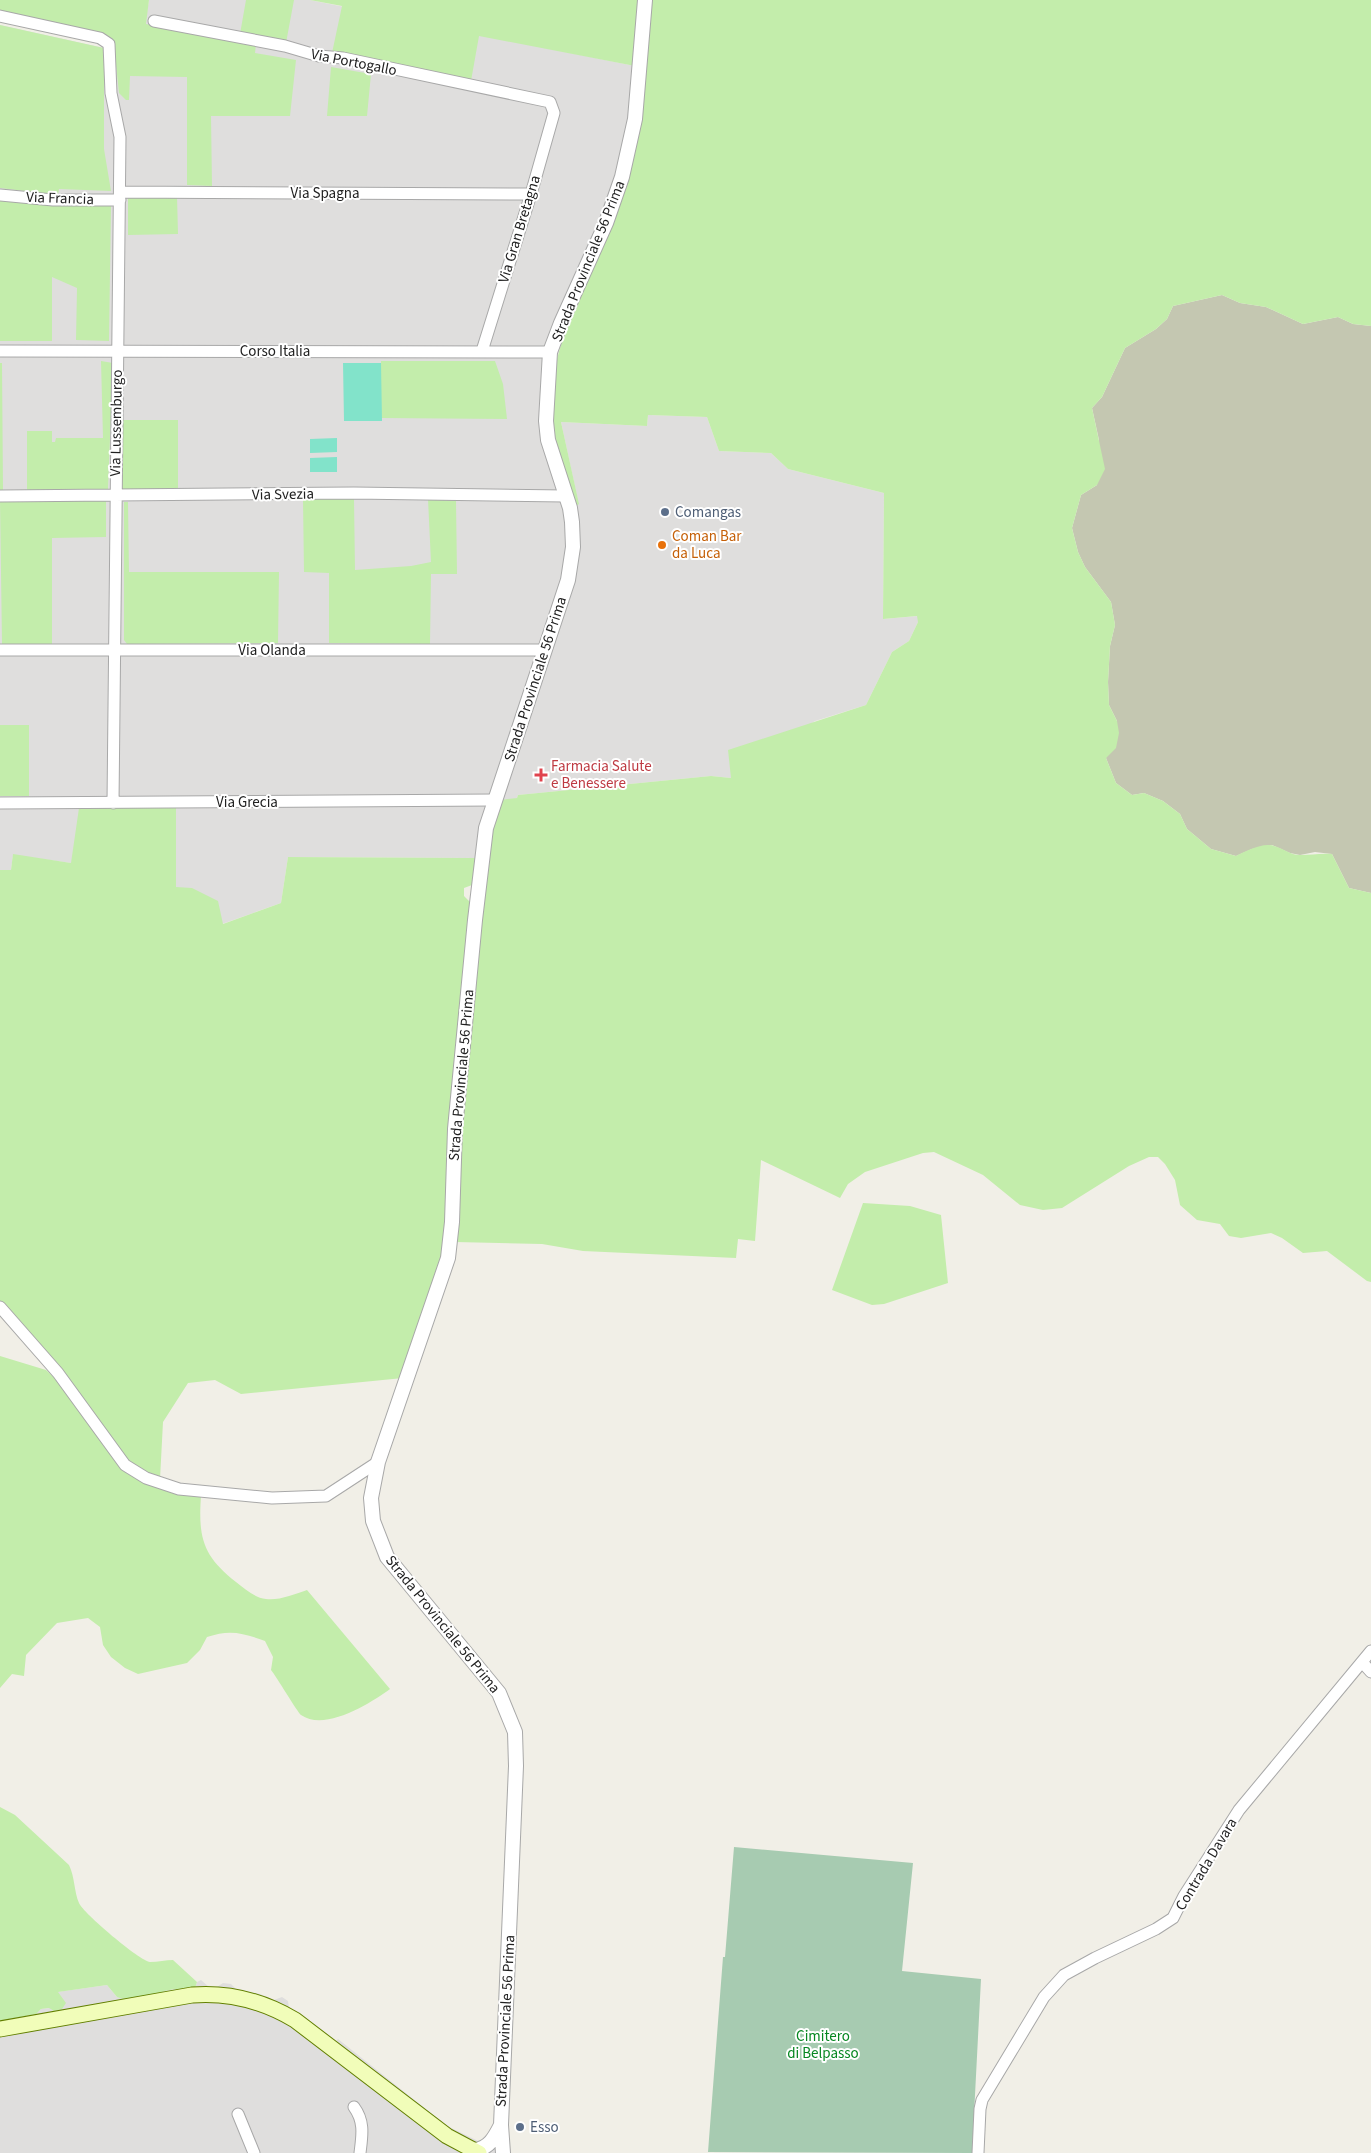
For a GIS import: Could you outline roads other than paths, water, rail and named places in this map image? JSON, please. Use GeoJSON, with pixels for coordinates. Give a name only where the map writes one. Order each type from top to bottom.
{"type":"FeatureCollection","features":[{"type":"Feature","properties":{"kind":"main road"},"geometry":{"type":"LineString","coordinates":[[0,2029],[192,1995],[209,1994],[242,1998],[278,2010],[295,2020],[447,2136],[478,2151]]}},
{"type":"Feature","properties":{"kind":"street","name":"Strada Provinciale 56 Prima"},"geometry":{"type":"LineString","coordinates":[[504,2153],[500,2125],[516,1766],[515,1732],[499,1693],[387,1557],[373,1521],[371,1498],[378,1462],[448,1258],[455,1129],[475,920],[486,828],[568,580],[571,564],[572,522],[548,440],[547,398],[550,352],[606,223],[622,177],[635,119],[645,0]]}},
{"type":"Feature","properties":{"kind":"street","name":"Via Lussemburgo"},"geometry":{"type":"LineString","coordinates":[[0,16],[100,38],[109,44],[111,93],[120,137],[113,802]]}},
{"type":"Feature","properties":{"kind":"street","name":"Via Portogallo"},"geometry":{"type":"LineString","coordinates":[[154,21],[267,42],[319,56],[343,58],[550,102],[552,106]]}},
{"type":"Feature","properties":{"kind":"street","name":"Via Gran Bretagna"},"geometry":{"type":"LineString","coordinates":[[482,351],[531,194],[554,113],[552,106]]}},
{"type":"Feature","properties":{"kind":"street","name":"Via Spagna"},"geometry":{"type":"LineString","coordinates":[[120,196],[531,194]]}},
{"type":"Feature","properties":{"kind":"street","name":"Via Francia"},"geometry":{"type":"LineString","coordinates":[[0,195],[53,200],[120,196]]}},
{"type":"Feature","properties":{"kind":"street","name":"Corso Italia"},"geometry":{"type":"LineString","coordinates":[[0,351],[550,352]]}},
{"type":"Feature","properties":{"kind":"street","name":"Via Svezia"},"geometry":{"type":"LineString","coordinates":[[0,496],[354,493],[565,496]]}},
{"type":"Feature","properties":{"kind":"street","name":"Via Olanda"},"geometry":{"type":"LineString","coordinates":[[0,650],[545,650]]}},
{"type":"Feature","properties":{"kind":"street","name":"Via Grecia"},"geometry":{"type":"LineString","coordinates":[[0,803],[494,800]]}},
{"type":"Feature","properties":{"kind":"street"},"geometry":{"type":"LineString","coordinates":[[0,1307],[58,1373],[125,1465],[146,1478],[179,1489],[272,1498],[326,1496],[378,1462]]}},
{"type":"Feature","properties":{"kind":"street","name":"Contrada Davara"},"geometry":{"type":"LineString","coordinates":[[978,2153],[982,2100],[1044,1997],[1064,1975],[1077,1967],[1156,1930],[1173,1918],[1184,1896],[1239,1810],[1371,1651]]}},
{"type":"Feature","properties":{"kind":"street"},"geometry":{"type":"LineString","coordinates":[[1362,1662],[1371,1672]]}},
{"type":"Feature","properties":{"kind":"street"},"geometry":{"type":"LineString","coordinates":[[354,2107],[362,2126],[360,2153]]}},
{"type":"Feature","properties":{"kind":"street"},"geometry":{"type":"LineString","coordinates":[[238,2114],[254,2153]]}},
{"type":"Feature","properties":{"kind":"street"},"geometry":{"type":"LineString","coordinates":[[478,2151],[496,2135],[500,2125]]}},
{"type":"Feature","properties":{"kind":"place","name":"Comangas"},"geometry":{"type":"Point","coordinates":[665,512]}},
{"type":"Feature","properties":{"kind":"place","name":"Coman Bar da Luca"},"geometry":{"type":"Point","coordinates":[662,545]}},
{"type":"Feature","properties":{"kind":"place","name":"Farmacia Salute e Benessere"},"geometry":{"type":"Point","coordinates":[541,775]}},
{"type":"Feature","properties":{"kind":"place","name":"Esso"},"geometry":{"type":"Point","coordinates":[520,2127]}},
{"type":"Feature","properties":{"kind":"park label","name":"Cimitero di Belpasso"},"geometry":{"type":"Point","coordinates":[823,2044]}}]}
